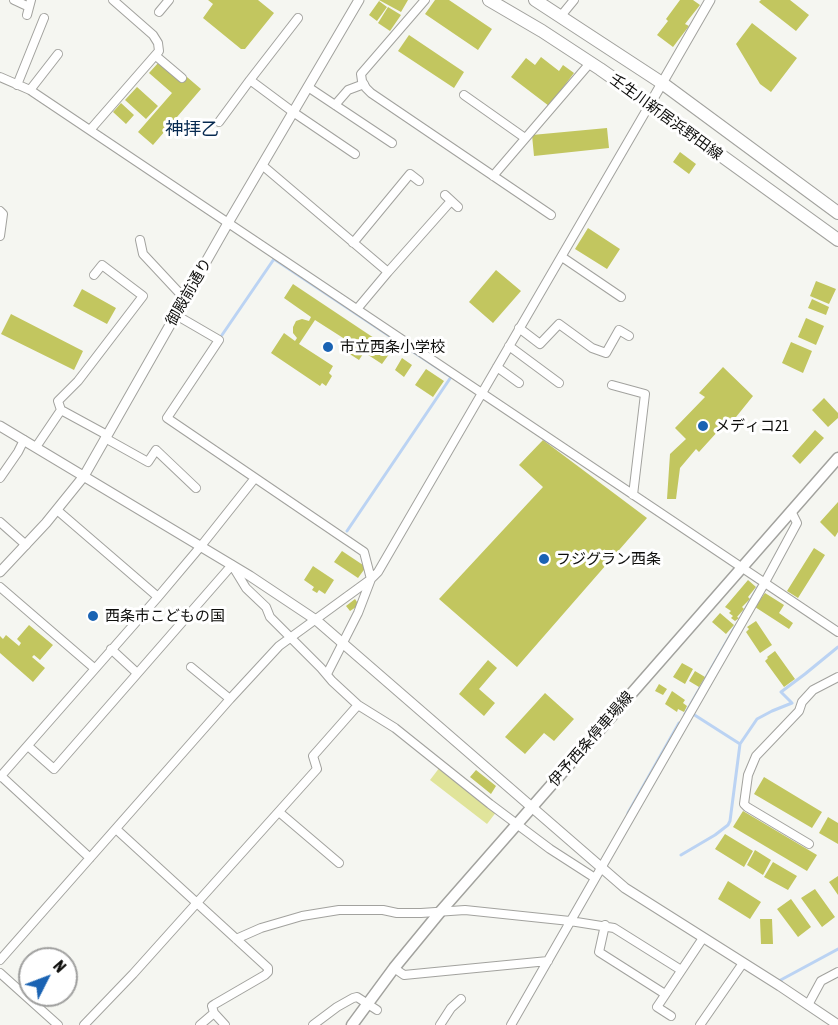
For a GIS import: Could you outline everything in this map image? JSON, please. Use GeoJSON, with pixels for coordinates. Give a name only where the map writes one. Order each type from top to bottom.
{"type":"FeatureCollection","features":[{"type":"Feature","properties":{"kind":"main road","name":"壬生川新居浜野田線"},"geometry":{"type":"LineString","coordinates":[[489,0],[542,31],[650,104],[838,240]]}},
{"type":"Feature","properties":{"kind":"main road","name":"壬生川新居浜野田線"},"geometry":{"type":"LineString","coordinates":[[535,0],[662,83],[838,213]]}},
{"type":"Feature","properties":{"kind":"main road","name":"伊予西条停車場線"},"geometry":{"type":"LineString","coordinates":[[352,1025],[394,968],[440,912],[838,458]]}},
{"type":"Feature","properties":{"kind":"street"},"geometry":{"type":"LineString","coordinates":[[14,0],[29,7]]}},
{"type":"Feature","properties":{"kind":"street"},"geometry":{"type":"LineString","coordinates":[[90,130],[159,51],[158,43],[153,35],[113,0]]}},
{"type":"Feature","properties":{"kind":"street"},"geometry":{"type":"LineString","coordinates":[[159,12],[169,0]]}},
{"type":"Feature","properties":{"kind":"street","name":"御殿前通り"},"geometry":{"type":"LineString","coordinates":[[0,572],[57,510],[84,476],[228,223],[359,0]]}},
{"type":"Feature","properties":{"kind":"street"},"geometry":{"type":"LineString","coordinates":[[425,0],[361,75],[364,84],[371,93],[551,215]]}},
{"type":"Feature","properties":{"kind":"street"},"geometry":{"type":"LineString","coordinates":[[560,17],[574,0]]}},
{"type":"Feature","properties":{"kind":"street"},"geometry":{"type":"LineString","coordinates":[[0,960],[279,646],[378,572],[710,0]]}},
{"type":"Feature","properties":{"kind":"street"},"geometry":{"type":"LineString","coordinates":[[17,85],[44,18]]}},
{"type":"Feature","properties":{"kind":"street"},"geometry":{"type":"LineString","coordinates":[[219,122],[298,18]]}},
{"type":"Feature","properties":{"kind":"street"},"geometry":{"type":"LineString","coordinates":[[30,90],[58,54]]}},
{"type":"Feature","properties":{"kind":"street"},"geometry":{"type":"LineString","coordinates":[[156,56],[182,78]]}},
{"type":"Feature","properties":{"kind":"street"},"geometry":{"type":"LineString","coordinates":[[493,176],[590,63]]}},
{"type":"Feature","properties":{"kind":"street"},"geometry":{"type":"LineString","coordinates":[[0,77],[30,90],[838,633]]}},
{"type":"Feature","properties":{"kind":"street"},"geometry":{"type":"LineString","coordinates":[[250,80],[355,154]]}},
{"type":"Feature","properties":{"kind":"street"},"geometry":{"type":"LineString","coordinates":[[335,105],[348,90],[364,84]]}},
{"type":"Feature","properties":{"kind":"street"},"geometry":{"type":"LineString","coordinates":[[308,87],[392,144]]}},
{"type":"Feature","properties":{"kind":"street"},"geometry":{"type":"LineString","coordinates":[[464,95],[525,138]]}},
{"type":"Feature","properties":{"kind":"street"},"geometry":{"type":"LineString","coordinates":[[262,165],[388,272]]}},
{"type":"Feature","properties":{"kind":"street"},"geometry":{"type":"LineString","coordinates":[[353,243],[410,174],[419,181]]}},
{"type":"Feature","properties":{"kind":"street"},"geometry":{"type":"LineString","coordinates":[[357,309],[452,201]]}},
{"type":"Feature","properties":{"kind":"street"},"geometry":{"type":"LineString","coordinates":[[0,211],[3,214],[0,236]]}},
{"type":"Feature","properties":{"kind":"street"},"geometry":{"type":"LineString","coordinates":[[140,240],[142,254],[185,299]]}},
{"type":"Feature","properties":{"kind":"street"},"geometry":{"type":"LineString","coordinates":[[562,256],[621,297]]}},
{"type":"Feature","properties":{"kind":"street"},"geometry":{"type":"LineString","coordinates":[[94,275],[102,265],[143,296],[78,381],[58,401],[61,410],[148,462],[156,450],[196,488]]}},
{"type":"Feature","properties":{"kind":"street"},"geometry":{"type":"LineString","coordinates":[[176,315],[219,339],[167,418],[364,552],[371,579],[358,613],[327,674]]}},
{"type":"Feature","properties":{"kind":"street"},"geometry":{"type":"LineString","coordinates":[[519,328],[540,344],[560,324],[592,348],[606,353],[619,330],[630,336]]}},
{"type":"Feature","properties":{"kind":"street"},"geometry":{"type":"LineString","coordinates":[[509,346],[559,384]]}},
{"type":"Feature","properties":{"kind":"street"},"geometry":{"type":"LineString","coordinates":[[497,367],[519,383]]}},
{"type":"Feature","properties":{"kind":"street"},"geometry":{"type":"LineString","coordinates":[[612,385],[645,394],[633,495]]}},
{"type":"Feature","properties":{"kind":"street"},"geometry":{"type":"LineString","coordinates":[[36,447],[61,410]]}},
{"type":"Feature","properties":{"kind":"street"},"geometry":{"type":"LineString","coordinates":[[0,426],[232,565],[316,620],[625,888],[838,1025]]}},
{"type":"Feature","properties":{"kind":"street"},"geometry":{"type":"LineString","coordinates":[[0,478],[24,440]]}},
{"type":"Feature","properties":{"kind":"street"},"geometry":{"type":"LineString","coordinates":[[90,858],[1,777],[158,597],[255,478]]}},
{"type":"Feature","properties":{"kind":"street"},"geometry":{"type":"LineString","coordinates":[[57,510],[158,597]]}},
{"type":"Feature","properties":{"kind":"street"},"geometry":{"type":"LineString","coordinates":[[511,1025],[764,584],[797,523],[791,511]]}},
{"type":"Feature","properties":{"kind":"street"},"geometry":{"type":"LineString","coordinates":[[0,522],[26,545]]}},
{"type":"Feature","properties":{"kind":"street"},"geometry":{"type":"LineString","coordinates":[[232,565],[246,588],[266,607],[270,617],[358,705],[394,728],[550,849],[595,878]]}},
{"type":"Feature","properties":{"kind":"street"},"geometry":{"type":"LineString","coordinates":[[27,746],[54,769],[232,565]]}},
{"type":"Feature","properties":{"kind":"street"},"geometry":{"type":"LineString","coordinates":[[0,587],[94,668]]}},
{"type":"Feature","properties":{"kind":"street"},"geometry":{"type":"LineString","coordinates":[[111,649],[137,673]]}},
{"type":"Feature","properties":{"kind":"street"},"geometry":{"type":"LineString","coordinates":[[191,667],[230,699]]}},
{"type":"Feature","properties":{"kind":"street"},"geometry":{"type":"LineString","coordinates":[[809,844],[744,804],[748,775],[756,756],[799,711],[802,702],[813,690],[838,677]]}},
{"type":"Feature","properties":{"kind":"street"},"geometry":{"type":"LineString","coordinates":[[84,1025],[133,974],[317,769],[313,756],[358,705]]}},
{"type":"Feature","properties":{"kind":"street"},"geometry":{"type":"LineString","coordinates":[[0,762],[7,769]]}},
{"type":"Feature","properties":{"kind":"street"},"geometry":{"type":"LineString","coordinates":[[279,812],[339,863]]}},
{"type":"Feature","properties":{"kind":"street"},"geometry":{"type":"LineString","coordinates":[[116,829],[268,968],[268,972],[215,1004],[212,1009],[225,1025]]}},
{"type":"Feature","properties":{"kind":"street"},"geometry":{"type":"LineString","coordinates":[[236,939],[261,928],[302,916],[339,910],[383,910],[421,914],[465,910],[614,928],[681,970]]}},
{"type":"Feature","properties":{"kind":"street"},"geometry":{"type":"LineString","coordinates":[[605,926],[599,952],[665,994]]}},
{"type":"Feature","properties":{"kind":"street"},"geometry":{"type":"LineString","coordinates":[[671,1016],[657,1007],[703,938]]}},
{"type":"Feature","properties":{"kind":"street"},"geometry":{"type":"LineString","coordinates":[[394,968],[404,975],[548,961]]}},
{"type":"Feature","properties":{"kind":"street"},"geometry":{"type":"LineString","coordinates":[[700,1025],[743,963]]}},
{"type":"Feature","properties":{"kind":"street"},"geometry":{"type":"LineString","coordinates":[[807,1005],[821,981],[838,972]]}},
{"type":"Feature","properties":{"kind":"street"},"geometry":{"type":"LineString","coordinates":[[0,973],[58,1025]]}},
{"type":"Feature","properties":{"kind":"street"},"geometry":{"type":"LineString","coordinates":[[313,1025],[337,1007],[357,997],[377,1010]]}},
{"type":"Feature","properties":{"kind":"street"},"geometry":{"type":"LineString","coordinates":[[440,1025],[461,999]]}},
{"type":"Feature","properties":{"kind":"street"},"geometry":{"type":"LineString","coordinates":[[200,1025],[214,1012]]}},
{"type":"Feature","properties":{"kind":"green space"},"geometry":{"type":"Polygon","coordinates":[[[440,767],[497,811],[487,824],[430,780],[440,767]]]}},
{"type":"Feature","properties":{"kind":"building"},"geometry":{"type":"Polygon","coordinates":[[[208,0],[258,0],[274,13],[245,49],[241,49],[203,18],[213,4],[208,0]]]}},
{"type":"Feature","properties":{"kind":"building"},"geometry":{"type":"Polygon","coordinates":[[[379,0],[408,0],[401,12],[379,0]]]}},
{"type":"Feature","properties":{"kind":"building"},"geometry":{"type":"Polygon","coordinates":[[[435,0],[449,0],[492,29],[478,50],[425,14],[435,0]]]}},
{"type":"Feature","properties":{"kind":"building"},"geometry":{"type":"Polygon","coordinates":[[[680,0],[693,0],[700,5],[685,24],[689,26],[673,47],[657,35],[680,0]]]}},
{"type":"Feature","properties":{"kind":"building"},"geometry":{"type":"Polygon","coordinates":[[[761,0],[790,0],[809,15],[796,31],[759,2],[761,0]]]}},
{"type":"Feature","properties":{"kind":"building"},"geometry":{"type":"Polygon","coordinates":[[[379,1],[387,7],[377,21],[369,15],[379,1]]]}},
{"type":"Feature","properties":{"kind":"building"},"geometry":{"type":"Polygon","coordinates":[[[388,7],[401,15],[390,31],[378,23],[388,7]]]}},
{"type":"Feature","properties":{"kind":"building"},"geometry":{"type":"Polygon","coordinates":[[[752,23],[797,58],[771,92],[760,84],[736,44],[752,23]]]}},
{"type":"Feature","properties":{"kind":"building"},"geometry":{"type":"Polygon","coordinates":[[[409,35],[464,72],[454,88],[398,51],[409,35]]]}},
{"type":"Feature","properties":{"kind":"building"},"geometry":{"type":"Polygon","coordinates":[[[541,57],[559,71],[563,65],[574,73],[549,106],[511,77],[526,58],[535,65],[541,57]]]}},
{"type":"Feature","properties":{"kind":"building"},"geometry":{"type":"Polygon","coordinates":[[[159,62],[182,82],[187,77],[201,89],[153,145],[138,132],[172,93],[149,73],[159,62]]]}},
{"type":"Feature","properties":{"kind":"building"},"geometry":{"type":"Polygon","coordinates":[[[137,87],[158,106],[146,119],[125,100],[137,87]]]}},
{"type":"Feature","properties":{"kind":"building"},"geometry":{"type":"Polygon","coordinates":[[[121,103],[134,115],[126,124],[113,112],[121,103]]]}},
{"type":"Feature","properties":{"kind":"building"},"geometry":{"type":"Polygon","coordinates":[[[607,128],[609,148],[534,156],[532,135],[607,128]]]}},
{"type":"Feature","properties":{"kind":"building"},"geometry":{"type":"Polygon","coordinates":[[[680,152],[696,164],[689,174],[673,162],[680,152]]]}},
{"type":"Feature","properties":{"kind":"building"},"geometry":{"type":"Polygon","coordinates":[[[588,228],[620,249],[607,269],[575,249],[588,228]]]}},
{"type":"Feature","properties":{"kind":"building"},"geometry":{"type":"Polygon","coordinates":[[[496,270],[521,291],[493,323],[469,302],[496,270]]]}},
{"type":"Feature","properties":{"kind":"building"},"geometry":{"type":"Polygon","coordinates":[[[816,281],[836,289],[829,304],[810,296],[816,281]]]}},
{"type":"Feature","properties":{"kind":"building"},"geometry":{"type":"Polygon","coordinates":[[[293,284],[392,350],[382,364],[359,349],[363,354],[359,360],[345,351],[351,343],[315,320],[299,344],[333,366],[329,373],[332,376],[326,386],[322,383],[320,386],[271,353],[284,333],[295,341],[297,338],[293,333],[293,327],[296,321],[302,319],[309,321],[311,317],[284,298],[293,284]]]}},
{"type":"Feature","properties":{"kind":"building"},"geometry":{"type":"Polygon","coordinates":[[[82,289],[116,308],[107,324],[73,306],[82,289]]]}},
{"type":"Feature","properties":{"kind":"building"},"geometry":{"type":"Polygon","coordinates":[[[812,299],[829,307],[826,315],[808,308],[812,299]]]}},
{"type":"Feature","properties":{"kind":"building"},"geometry":{"type":"Polygon","coordinates":[[[11,314],[83,351],[74,370],[1,334],[11,314]]]}},
{"type":"Feature","properties":{"kind":"building"},"geometry":{"type":"Polygon","coordinates":[[[806,318],[824,326],[816,345],[798,337],[806,318]]]}},
{"type":"Feature","properties":{"kind":"building"},"geometry":{"type":"Polygon","coordinates":[[[791,342],[812,351],[803,373],[782,363],[791,342]]]}},
{"type":"Feature","properties":{"kind":"building"},"geometry":{"type":"Polygon","coordinates":[[[402,358],[412,365],[404,377],[395,370],[402,358]]]}},
{"type":"Feature","properties":{"kind":"building"},"geometry":{"type":"Polygon","coordinates":[[[723,367],[753,396],[732,422],[729,419],[699,452],[696,449],[680,468],[676,499],[667,499],[670,454],[686,439],[675,428],[705,397],[699,393],[723,367]]]}},
{"type":"Feature","properties":{"kind":"building"},"geometry":{"type":"Polygon","coordinates":[[[426,369],[444,381],[433,397],[415,385],[426,369]]]}},
{"type":"Feature","properties":{"kind":"building"},"geometry":{"type":"Polygon","coordinates":[[[824,398],[838,413],[838,418],[828,427],[812,410],[824,398]]]}},
{"type":"Feature","properties":{"kind":"building"},"geometry":{"type":"Polygon","coordinates":[[[815,430],[824,438],[800,464],[792,456],[815,430]]]}},
{"type":"Feature","properties":{"kind":"building","name":"フジグラン西条"},"geometry":{"type":"Polygon","coordinates":[[[543,440],[647,518],[517,667],[439,599],[543,487],[519,465],[543,440]]]}},
{"type":"Feature","properties":{"kind":"building"},"geometry":{"type":"Polygon","coordinates":[[[838,502],[838,532],[835,537],[820,522],[838,502]]]}},
{"type":"Feature","properties":{"kind":"building"},"geometry":{"type":"Polygon","coordinates":[[[814,548],[825,555],[798,598],[787,591],[814,548]]]}},
{"type":"Feature","properties":{"kind":"building"},"geometry":{"type":"Polygon","coordinates":[[[342,551],[366,567],[358,578],[334,562],[342,551]]]}},
{"type":"Feature","properties":{"kind":"building"},"geometry":{"type":"Polygon","coordinates":[[[313,566],[334,580],[325,594],[319,590],[317,593],[312,590],[314,587],[304,580],[313,566]]]}},
{"type":"Feature","properties":{"kind":"building"},"geometry":{"type":"Polygon","coordinates":[[[748,580],[756,587],[748,597],[750,599],[742,607],[744,609],[737,617],[739,618],[735,621],[729,613],[731,611],[725,607],[748,580]]]}},
{"type":"Feature","properties":{"kind":"building"},"geometry":{"type":"Polygon","coordinates":[[[765,593],[784,605],[779,613],[793,623],[789,629],[755,607],[765,593]]]}},
{"type":"Feature","properties":{"kind":"building"},"geometry":{"type":"Polygon","coordinates":[[[355,599],[359,605],[350,611],[346,606],[355,599]]]}},
{"type":"Feature","properties":{"kind":"building"},"geometry":{"type":"Polygon","coordinates":[[[720,613],[734,625],[726,634],[712,622],[720,613]]]}},
{"type":"Feature","properties":{"kind":"building"},"geometry":{"type":"Polygon","coordinates":[[[756,621],[772,645],[760,653],[746,632],[749,629],[747,627],[756,621]]]}},
{"type":"Feature","properties":{"kind":"building"},"geometry":{"type":"Polygon","coordinates":[[[29,625],[53,645],[40,660],[34,655],[32,657],[45,668],[33,682],[0,653],[0,636],[3,639],[6,635],[19,646],[21,643],[17,639],[29,625]]]}},
{"type":"Feature","properties":{"kind":"building"},"geometry":{"type":"Polygon","coordinates":[[[775,651],[795,679],[784,687],[765,661],[775,651]]]}},
{"type":"Feature","properties":{"kind":"building"},"geometry":{"type":"Polygon","coordinates":[[[488,660],[497,668],[479,689],[495,703],[484,716],[459,694],[488,660]]]}},
{"type":"Feature","properties":{"kind":"building"},"geometry":{"type":"Polygon","coordinates":[[[682,663],[693,669],[685,684],[673,677],[682,663]]]}},
{"type":"Feature","properties":{"kind":"building"},"geometry":{"type":"Polygon","coordinates":[[[695,671],[705,677],[699,687],[689,681],[695,671]]]}},
{"type":"Feature","properties":{"kind":"building"},"geometry":{"type":"Polygon","coordinates":[[[659,684],[667,689],[663,695],[655,691],[659,684]]]}},
{"type":"Feature","properties":{"kind":"building"},"geometry":{"type":"Polygon","coordinates":[[[672,691],[685,700],[683,703],[687,706],[684,712],[678,709],[677,712],[665,704],[672,691]]]}},
{"type":"Feature","properties":{"kind":"building"},"geometry":{"type":"Polygon","coordinates":[[[545,693],[574,719],[554,741],[544,733],[525,754],[505,737],[545,693]]]}},
{"type":"Feature","properties":{"kind":"building"},"geometry":{"type":"Polygon","coordinates":[[[476,770],[496,786],[491,794],[470,777],[476,770]]]}},
{"type":"Feature","properties":{"kind":"building"},"geometry":{"type":"Polygon","coordinates":[[[764,777],[822,812],[812,828],[754,794],[764,777]]]}},
{"type":"Feature","properties":{"kind":"building"},"geometry":{"type":"Polygon","coordinates":[[[743,811],[817,855],[807,871],[733,827],[743,811]]]}},
{"type":"Feature","properties":{"kind":"building"},"geometry":{"type":"Polygon","coordinates":[[[828,817],[838,823],[838,844],[819,833],[828,817]]]}},
{"type":"Feature","properties":{"kind":"building"},"geometry":{"type":"Polygon","coordinates":[[[725,834],[753,851],[744,867],[715,849],[725,834]]]}},
{"type":"Feature","properties":{"kind":"building"},"geometry":{"type":"Polygon","coordinates":[[[755,850],[771,860],[763,875],[747,865],[755,850]]]}},
{"type":"Feature","properties":{"kind":"building"},"geometry":{"type":"Polygon","coordinates":[[[773,862],[797,876],[788,890],[764,877],[773,862]]]}},
{"type":"Feature","properties":{"kind":"building"},"geometry":{"type":"Polygon","coordinates":[[[838,876],[838,895],[829,882],[838,876]]]}},
{"type":"Feature","properties":{"kind":"building"},"geometry":{"type":"Polygon","coordinates":[[[728,881],[761,902],[750,919],[718,899],[728,881]]]}},
{"type":"Feature","properties":{"kind":"building"},"geometry":{"type":"Polygon","coordinates":[[[815,889],[835,917],[822,927],[801,898],[815,889]]]}},
{"type":"Feature","properties":{"kind":"building"},"geometry":{"type":"Polygon","coordinates":[[[791,899],[811,927],[798,937],[777,909],[791,899]]]}},
{"type":"Feature","properties":{"kind":"building"},"geometry":{"type":"Polygon","coordinates":[[[760,919],[772,919],[773,944],[761,944],[760,919]]]}},
{"type":"Feature","properties":{"kind":"waterway"},"geometry":{"type":"LineString","coordinates":[[222,335],[274,259],[451,377],[347,531]]}},
{"type":"Feature","properties":{"kind":"waterway"},"geometry":{"type":"LineString","coordinates":[[743,614],[758,587]]}},
{"type":"Feature","properties":{"kind":"waterway"},"geometry":{"type":"LineString","coordinates":[[685,714],[735,627]]}},
{"type":"Feature","properties":{"kind":"waterway"},"geometry":{"type":"LineString","coordinates":[[681,855],[728,825],[740,744],[757,719],[792,703],[781,692],[838,647]]}},
{"type":"Feature","properties":{"kind":"waterway"},"geometry":{"type":"LineString","coordinates":[[693,714],[740,744]]}},
{"type":"Feature","properties":{"kind":"waterway"},"geometry":{"type":"LineString","coordinates":[[628,813],[679,723]]}},
{"type":"Feature","properties":{"kind":"waterway"},"geometry":{"type":"LineString","coordinates":[[777,982],[838,949]]}},
{"type":"Feature","properties":{"kind":"place","name":"市立西条小学校"},"geometry":{"type":"Point","coordinates":[328,347]}},
{"type":"Feature","properties":{"kind":"place","name":"メディコ21"},"geometry":{"type":"Point","coordinates":[703,426]}},
{"type":"Feature","properties":{"kind":"place","name":"フジグラン西条"},"geometry":{"type":"Point","coordinates":[544,559]}},
{"type":"Feature","properties":{"kind":"place","name":"西条市こどもの国"},"geometry":{"type":"Point","coordinates":[93,616]}},
{"type":"Feature","properties":{"kind":"district","name":"神拝乙"},"geometry":{"type":"Point","coordinates":[192,129]}}]}
